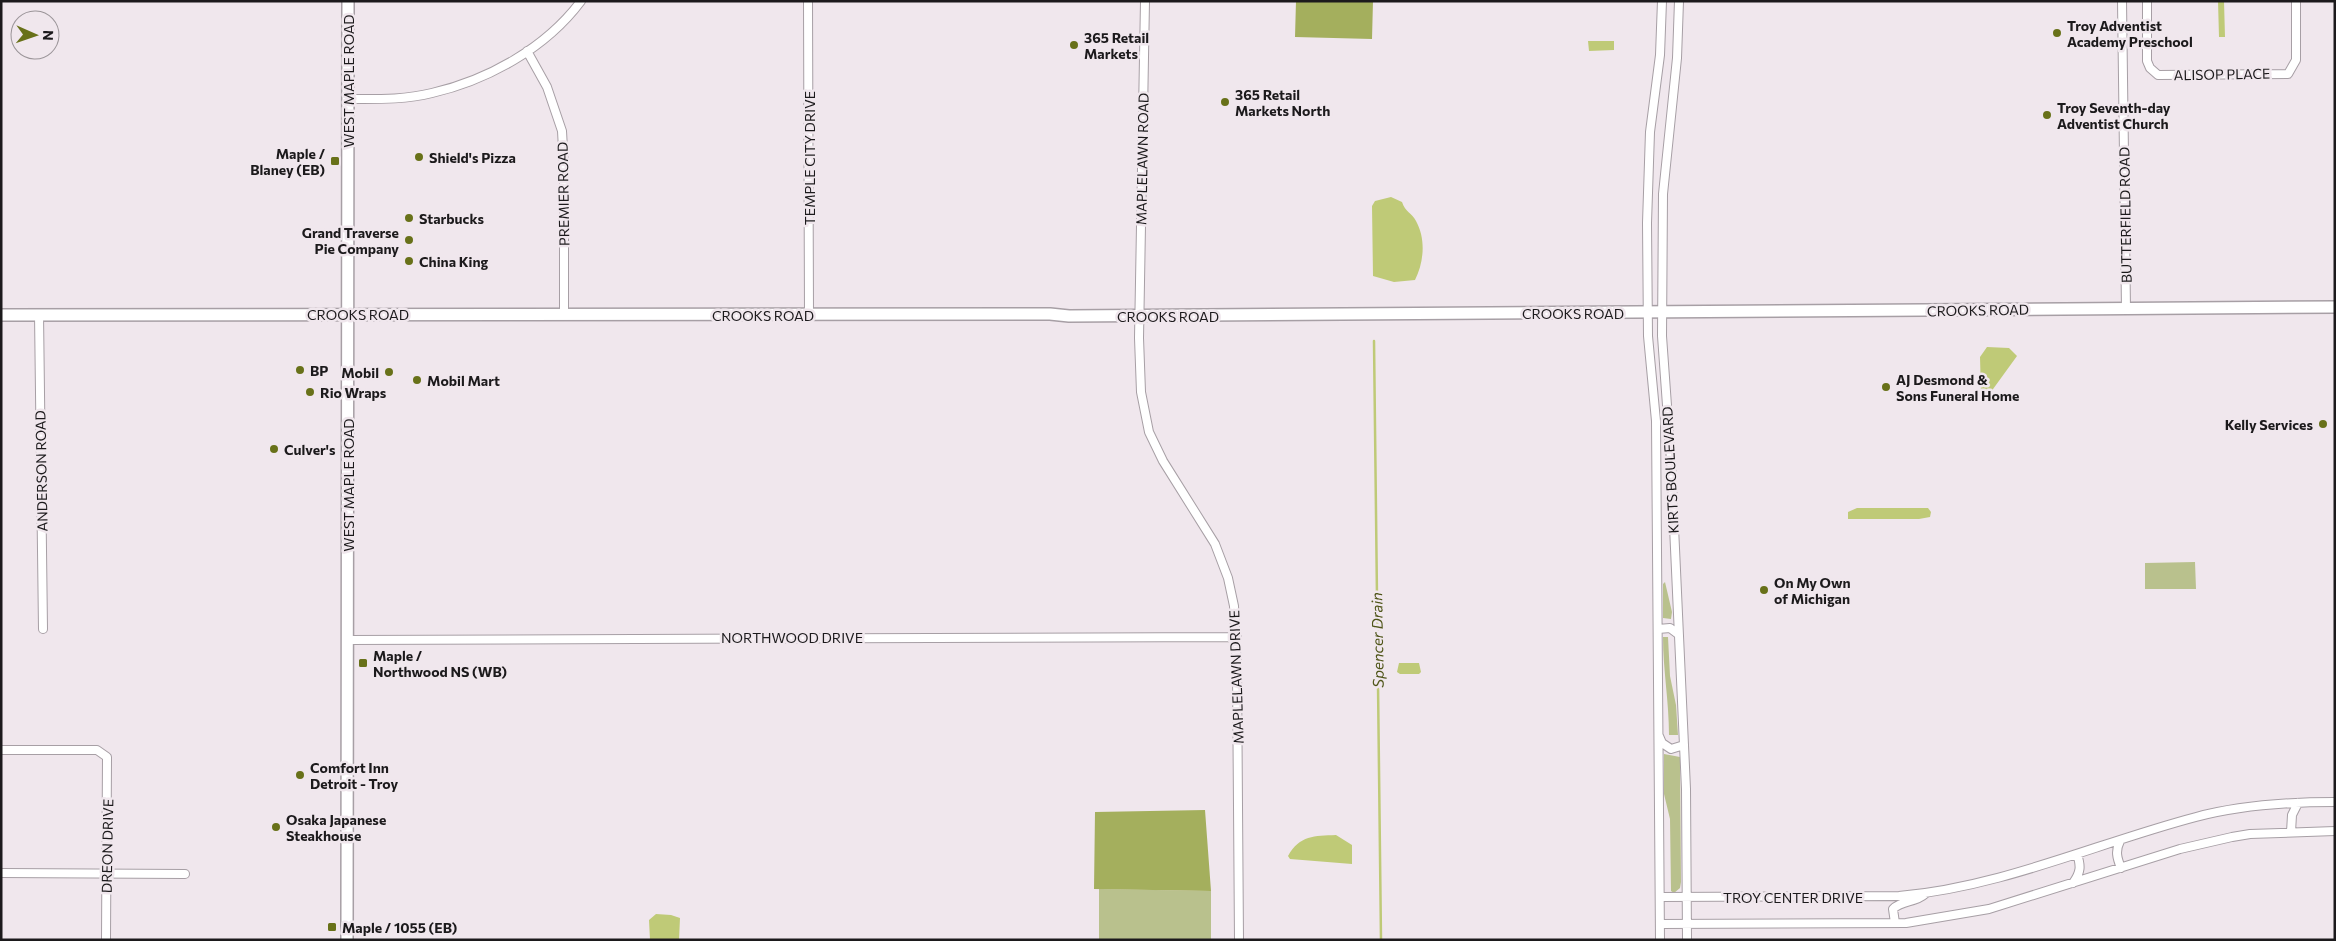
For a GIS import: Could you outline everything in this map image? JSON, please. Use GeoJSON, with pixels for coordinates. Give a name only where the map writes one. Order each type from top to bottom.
{"type":"FeatureCollection","features":[{"type":"Feature","properties":{"kind":"main road","name":"WEST MAPLE ROAD"},"geometry":{"type":"LineString","coordinates":[[347,940],[348,1]]}},
{"type":"Feature","properties":{"kind":"main road","name":"CROOKS ROAD"},"geometry":{"type":"LineString","coordinates":[[1,314],[1140,316],[2335,308]]}},
{"type":"Feature","properties":{"kind":"street"},"geometry":{"type":"LineString","coordinates":[[348,99],[387,99],[431,93],[483,77],[528,50],[562,23],[581,1]]}},
{"type":"Feature","properties":{"kind":"street","name":"TEMPLE CITY DRIVE"},"geometry":{"type":"LineString","coordinates":[[808,1],[809,315]]}},
{"type":"Feature","properties":{"kind":"street","name":"MAPLELAWN ROAD"},"geometry":{"type":"LineString","coordinates":[[1140,316],[1146,1]]}},
{"type":"Feature","properties":{"kind":"street","name":"KIRTS BOULEVARD"},"geometry":{"type":"LineString","coordinates":[[1660,940],[1656,422],[1647,313],[1650,132],[1660,55],[1662,1]]}},
{"type":"Feature","properties":{"kind":"street","name":"KIRTS BOULEVARD"},"geometry":{"type":"LineString","coordinates":[[1679,1],[1677,58],[1663,194],[1662,313],[1684,745],[1687,940]]}},
{"type":"Feature","properties":{"kind":"street","name":"BUTTERFIELD ROAD"},"geometry":{"type":"LineString","coordinates":[[2122,1],[2126,308]]}},
{"type":"Feature","properties":{"kind":"street","name":"ALISOP PLACE"},"geometry":{"type":"LineString","coordinates":[[2147,1],[2148,61],[2150,68],[2158,75],[2288,74],[2296,60],[2296,1]]}},
{"type":"Feature","properties":{"kind":"street","name":"PREMIER ROAD"},"geometry":{"type":"LineString","coordinates":[[528,50],[547,87],[562,131],[564,167],[564,315]]}},
{"type":"Feature","properties":{"kind":"street","name":"ANDERSON ROAD"},"geometry":{"type":"LineString","coordinates":[[39,314],[43,629]]}},
{"type":"Feature","properties":{"kind":"street","name":"MAPLELAWN DRIVE"},"geometry":{"type":"LineString","coordinates":[[1140,316],[1141,392],[1149,432],[1166,466],[1208,531],[1222,560],[1232,591],[1236,637],[1239,940]]}},
{"type":"Feature","properties":{"kind":"street"},"geometry":{"type":"LineString","coordinates":[[1658,629],[1670,628],[1678,634]]}},
{"type":"Feature","properties":{"kind":"street","name":"NORTHWOOD DRIVE"},"geometry":{"type":"LineString","coordinates":[[348,640],[1236,637]]}},
{"type":"Feature","properties":{"kind":"street"},"geometry":{"type":"LineString","coordinates":[[1658,734],[1666,747],[1675,749],[1684,745]]}},
{"type":"Feature","properties":{"kind":"street","name":"DREON DRIVE"},"geometry":{"type":"LineString","coordinates":[[1,750],[91,750],[104,753],[108,762],[106,940]]}},
{"type":"Feature","properties":{"kind":"street","name":"TROY CENTER DRIVE"},"geometry":{"type":"LineString","coordinates":[[1660,897],[1899,896],[1925,894],[1987,882],[2197,817],[2255,806],[2335,802]]}},
{"type":"Feature","properties":{"kind":"street"},"geometry":{"type":"LineString","coordinates":[[2291,832],[2292,815],[2298,803]]}},
{"type":"Feature","properties":{"kind":"street","name":"TROY CENTER DRIVE"},"geometry":{"type":"LineString","coordinates":[[1660,924],[1895,923],[1954,916],[1990,909],[2180,849],[2232,837],[2291,832],[2335,832]]}},
{"type":"Feature","properties":{"kind":"street"},"geometry":{"type":"LineString","coordinates":[[2120,840],[2117,858],[2121,868]]}},
{"type":"Feature","properties":{"kind":"street"},"geometry":{"type":"LineString","coordinates":[[2073,883],[2080,874],[2077,854]]}},
{"type":"Feature","properties":{"kind":"street"},"geometry":{"type":"LineString","coordinates":[[1,872],[185,874]]}},
{"type":"Feature","properties":{"kind":"street","name":"TROY CENTER DRIVE"},"geometry":{"type":"LineString","coordinates":[[1895,923],[1893,909],[1898,904],[1919,900],[1925,894]]}},
{"type":"Feature","properties":{"kind":"shaded area"},"geometry":{"type":"Polygon","coordinates":[[[1296,1],[1373,1],[1372,39],[1295,37],[1296,1]]]}},
{"type":"Feature","properties":{"kind":"shaded area"},"geometry":{"type":"Polygon","coordinates":[[[2218,1],[2224,1],[2225,37],[2219,37],[2218,1]]]}},
{"type":"Feature","properties":{"kind":"shaded area"},"geometry":{"type":"Polygon","coordinates":[[[1588,41],[1614,41],[1614,50],[1589,51],[1588,41]]]}},
{"type":"Feature","properties":{"kind":"shaded area"},"geometry":{"type":"Polygon","coordinates":[[[1391,197],[1402,202],[1413,216],[1419,228],[1423,250],[1415,280],[1394,282],[1373,276],[1372,206],[1375,201],[1391,197]]]}},
{"type":"Feature","properties":{"kind":"shaded area"},"geometry":{"type":"Polygon","coordinates":[[[1987,347],[2009,348],[2017,356],[1988,396],[1981,394],[1980,357],[1987,347]]]}},
{"type":"Feature","properties":{"kind":"shaded area"},"geometry":{"type":"Polygon","coordinates":[[[1857,508],[1928,508],[1931,512],[1930,517],[1919,519],[1848,519],[1848,512],[1857,508]]]}},
{"type":"Feature","properties":{"kind":"shaded area"},"geometry":{"type":"Polygon","coordinates":[[[2195,562],[2196,589],[2145,589],[2145,563],[2195,562]]]}},
{"type":"Feature","properties":{"kind":"shaded area"},"geometry":{"type":"Polygon","coordinates":[[[1665,582],[1672,612],[1671,619],[1663,618],[1663,584],[1665,582]]]}},
{"type":"Feature","properties":{"kind":"shaded area"},"geometry":{"type":"Polygon","coordinates":[[[1663,637],[1668,637],[1670,676],[1676,705],[1678,735],[1669,735],[1663,637]]]}},
{"type":"Feature","properties":{"kind":"shaded area"},"geometry":{"type":"Polygon","coordinates":[[[1399,663],[1419,663],[1421,672],[1419,674],[1400,674],[1397,672],[1399,663]]]}},
{"type":"Feature","properties":{"kind":"shaded area"},"geometry":{"type":"Polygon","coordinates":[[[1664,754],[1680,757],[1681,882],[1680,888],[1674,893],[1671,891],[1670,819],[1664,794],[1664,754]]]}},
{"type":"Feature","properties":{"kind":"shaded area"},"geometry":{"type":"Polygon","coordinates":[[[1205,810],[1211,891],[1094,889],[1095,812],[1205,810]]]}},
{"type":"Feature","properties":{"kind":"shaded area"},"geometry":{"type":"Polygon","coordinates":[[[1336,835],[1352,845],[1352,864],[1290,859],[1288,856],[1297,844],[1303,840],[1336,835]]]}},
{"type":"Feature","properties":{"kind":"shaded area"},"geometry":{"type":"Polygon","coordinates":[[[1099,889],[1211,891],[1211,940],[1099,940],[1099,889]]]}},
{"type":"Feature","properties":{"kind":"shaded area"},"geometry":{"type":"Polygon","coordinates":[[[656,914],[680,918],[679,940],[650,940],[649,920],[656,914]]]}},
{"type":"Feature","properties":{"kind":"waterway","name":"Spencer Drain"},"geometry":{"type":"LineString","coordinates":[[1374,341],[1381,940]]}},
{"type":"Feature","properties":{"kind":"place","name":"Troy Adventist Academy Preschool"},"geometry":{"type":"Point","coordinates":[2057,33]}},
{"type":"Feature","properties":{"kind":"place","name":"365 Retail Markets"},"geometry":{"type":"Point","coordinates":[1074,45]}},
{"type":"Feature","properties":{"kind":"place","name":"365 Retail Markets North"},"geometry":{"type":"Point","coordinates":[1225,102]}},
{"type":"Feature","properties":{"kind":"place","name":"Troy Seventh-day Adventist Church"},"geometry":{"type":"Point","coordinates":[2047,115]}},
{"type":"Feature","properties":{"kind":"place","name":"Shield's Pizza"},"geometry":{"type":"Point","coordinates":[419,157]}},
{"type":"Feature","properties":{"kind":"place","name":"Maple / Blaney (EB)"},"geometry":{"type":"Point","coordinates":[335,161]}},
{"type":"Feature","properties":{"kind":"place","name":"Starbucks"},"geometry":{"type":"Point","coordinates":[409,218]}},
{"type":"Feature","properties":{"kind":"place","name":"Grand Traverse Pie Company"},"geometry":{"type":"Point","coordinates":[409,240]}},
{"type":"Feature","properties":{"kind":"place","name":"China King"},"geometry":{"type":"Point","coordinates":[409,261]}},
{"type":"Feature","properties":{"kind":"place","name":"BP"},"geometry":{"type":"Point","coordinates":[300,370]}},
{"type":"Feature","properties":{"kind":"place","name":"Mobil"},"geometry":{"type":"Point","coordinates":[389,372]}},
{"type":"Feature","properties":{"kind":"place","name":"Mobil Mart"},"geometry":{"type":"Point","coordinates":[417,380]}},
{"type":"Feature","properties":{"kind":"place","name":"AJ Desmond & Sons Funeral Home"},"geometry":{"type":"Point","coordinates":[1886,387]}},
{"type":"Feature","properties":{"kind":"place","name":"Rio Wraps"},"geometry":{"type":"Point","coordinates":[310,392]}},
{"type":"Feature","properties":{"kind":"place","name":"Kelly Services"},"geometry":{"type":"Point","coordinates":[2323,424]}},
{"type":"Feature","properties":{"kind":"place","name":"Culver's"},"geometry":{"type":"Point","coordinates":[274,449]}},
{"type":"Feature","properties":{"kind":"place","name":"On My Own of Michigan"},"geometry":{"type":"Point","coordinates":[1764,590]}},
{"type":"Feature","properties":{"kind":"place","name":"Maple / Northwood NS (WB)"},"geometry":{"type":"Point","coordinates":[363,663]}},
{"type":"Feature","properties":{"kind":"place","name":"Comfort Inn Detroit - Troy"},"geometry":{"type":"Point","coordinates":[300,775]}},
{"type":"Feature","properties":{"kind":"place","name":"Osaka Japanese Steakhouse"},"geometry":{"type":"Point","coordinates":[276,827]}},
{"type":"Feature","properties":{"kind":"place","name":"Maple / 1055 (EB)"},"geometry":{"type":"Point","coordinates":[332,927]}}]}
